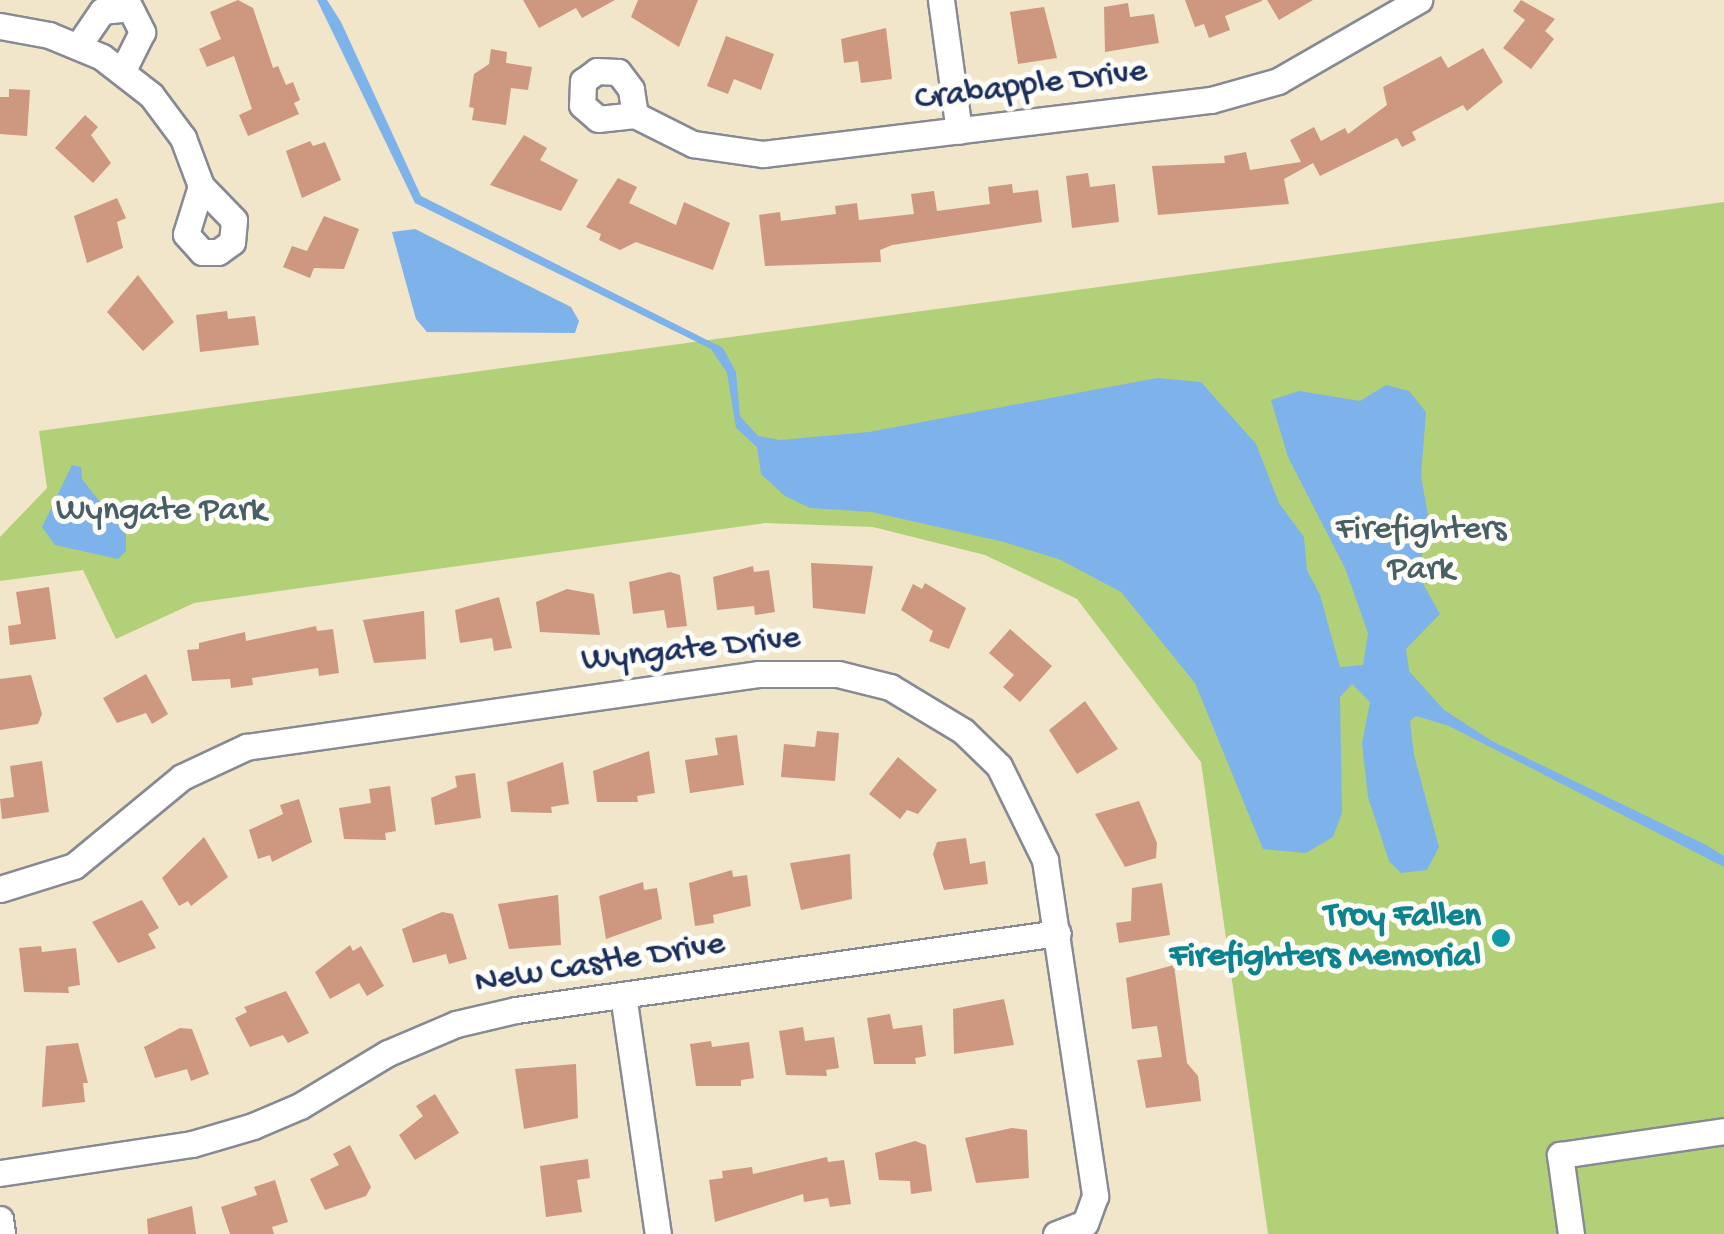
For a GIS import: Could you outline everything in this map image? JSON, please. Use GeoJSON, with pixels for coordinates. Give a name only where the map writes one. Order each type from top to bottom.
{"type":"FeatureCollection","features":[{"type":"Feature","properties":{"kind":"street"},"geometry":{"type":"LineString","coordinates":[[942,0],[959,132]]}},
{"type":"Feature","properties":{"kind":"street","name":"Crabapple Drive"},"geometry":{"type":"LineString","coordinates":[[635,116],[692,144],[746,154],[959,132],[1251,91],[1315,63],[1419,0]]}},
{"type":"Feature","properties":{"kind":"street"},"geometry":{"type":"LineString","coordinates":[[78,46],[102,10],[130,8],[142,32],[123,70]]}},
{"type":"Feature","properties":{"kind":"street"},"geometry":{"type":"LineString","coordinates":[[0,26],[78,46],[123,70],[170,116],[201,186]]}},
{"type":"Feature","properties":{"kind":"street","name":"Wyngate Drive"},"geometry":{"type":"LineString","coordinates":[[0,890],[74,866],[182,776],[246,747],[811,671],[901,692],[983,748],[1034,828],[1058,932],[1095,1196],[1090,1218],[1056,1234]]}},
{"type":"Feature","properties":{"kind":"street","name":"New Castle Drive"},"geometry":{"type":"LineString","coordinates":[[0,1173],[192,1144],[300,1106],[388,1053],[456,1024],[623,995],[1058,932]]}},
{"type":"Feature","properties":{"kind":"street"},"geometry":{"type":"LineString","coordinates":[[623,995],[658,1234]]}},
{"type":"Feature","properties":{"kind":"street"},"geometry":{"type":"LineString","coordinates":[[1571,1234],[1560,1155],[1724,1131]]}},
{"type":"Feature","properties":{"kind":"street"},"geometry":{"type":"LineString","coordinates":[[0,1219],[2,1234]]}},
{"type":"Feature","properties":{"kind":"green space","name":"Firefighters Park"},"geometry":{"type":"Polygon","coordinates":[[[1724,202],[1724,1234],[1268,1234],[1201,762],[1077,599],[985,555],[873,527],[765,523],[194,603],[116,639],[83,570],[0,581],[0,537],[47,488],[39,431],[1724,202]]]}},
{"type":"Feature","properties":{"kind":"water"},"geometry":{"type":"Polygon","coordinates":[[[317,0],[327,0],[341,22],[421,196],[723,348],[736,372],[740,416],[758,436],[780,440],[869,432],[1157,378],[1201,382],[1256,444],[1279,503],[1304,537],[1307,570],[1320,595],[1340,667],[1363,665],[1368,633],[1345,568],[1288,457],[1271,400],[1299,391],[1360,401],[1386,385],[1409,391],[1426,412],[1421,476],[1429,521],[1418,575],[1440,614],[1406,649],[1409,671],[1444,710],[1492,741],[1706,845],[1724,856],[1724,867],[1449,726],[1416,716],[1410,721],[1414,755],[1439,847],[1427,870],[1401,873],[1389,861],[1368,797],[1362,743],[1370,702],[1352,684],[1340,697],[1342,813],[1333,837],[1306,853],[1263,849],[1195,683],[1121,592],[1061,560],[1004,542],[872,512],[810,508],[785,496],[761,474],[757,447],[736,428],[727,373],[711,349],[415,203],[317,0]]]}},
{"type":"Feature","properties":{"kind":"water"},"geometry":{"type":"Polygon","coordinates":[[[415,229],[571,307],[579,321],[575,333],[427,332],[416,319],[392,232],[415,229]]]}},
{"type":"Feature","properties":{"kind":"water"},"geometry":{"type":"Polygon","coordinates":[[[72,465],[81,467],[82,479],[126,535],[126,551],[118,559],[55,545],[42,527],[72,465]]]}},
{"type":"Feature","properties":{"kind":"building"},"geometry":{"type":"Polygon","coordinates":[[[238,0],[253,8],[273,68],[278,66],[286,85],[293,82],[300,100],[294,103],[299,114],[248,136],[239,115],[252,109],[234,56],[207,67],[199,49],[221,39],[210,12],[238,0]]]}},
{"type":"Feature","properties":{"kind":"building"},"geometry":{"type":"Polygon","coordinates":[[[523,0],[615,0],[582,18],[576,8],[539,28],[523,0]]]}},
{"type":"Feature","properties":{"kind":"building"},"geometry":{"type":"Polygon","coordinates":[[[638,0],[698,0],[679,47],[631,17],[638,0]]]}},
{"type":"Feature","properties":{"kind":"building"},"geometry":{"type":"Polygon","coordinates":[[[1185,0],[1262,1],[1225,16],[1230,30],[1209,38],[1204,24],[1195,27],[1185,0]]]}},
{"type":"Feature","properties":{"kind":"building"},"geometry":{"type":"Polygon","coordinates":[[[1267,0],[1313,0],[1279,20],[1267,0]]]}},
{"type":"Feature","properties":{"kind":"building"},"geometry":{"type":"Polygon","coordinates":[[[1521,0],[1555,19],[1545,31],[1554,39],[1531,69],[1503,48],[1525,20],[1513,11],[1521,0]]]}},
{"type":"Feature","properties":{"kind":"building"},"geometry":{"type":"Polygon","coordinates":[[[1128,3],[1130,17],[1154,14],[1159,43],[1105,52],[1104,7],[1128,3]]]}},
{"type":"Feature","properties":{"kind":"building"},"geometry":{"type":"Polygon","coordinates":[[[1044,7],[1057,58],[1018,64],[1010,12],[1044,7]]]}},
{"type":"Feature","properties":{"kind":"building"},"geometry":{"type":"Polygon","coordinates":[[[886,28],[892,79],[861,83],[858,61],[844,63],[841,39],[886,28]]]}},
{"type":"Feature","properties":{"kind":"building"},"geometry":{"type":"Polygon","coordinates":[[[726,36],[774,54],[761,90],[734,79],[728,94],[707,86],[726,36]]]}},
{"type":"Feature","properties":{"kind":"building"},"geometry":{"type":"Polygon","coordinates":[[[1483,48],[1503,82],[1467,111],[1463,105],[1412,132],[1416,140],[1402,147],[1397,138],[1320,176],[1313,163],[1284,179],[1289,204],[1158,215],[1152,166],[1225,163],[1224,156],[1246,152],[1250,170],[1301,162],[1290,140],[1314,127],[1321,141],[1345,128],[1348,134],[1387,105],[1383,87],[1441,56],[1448,68],[1483,48]]]}},
{"type":"Feature","properties":{"kind":"building"},"geometry":{"type":"Polygon","coordinates":[[[491,49],[507,52],[506,63],[532,67],[528,90],[511,88],[506,125],[472,120],[474,108],[469,107],[474,74],[489,64],[491,49]]]}},
{"type":"Feature","properties":{"kind":"building"},"geometry":{"type":"Polygon","coordinates":[[[9,89],[30,90],[27,136],[0,134],[0,97],[9,97],[9,89]]]}},
{"type":"Feature","properties":{"kind":"building"},"geometry":{"type":"Polygon","coordinates":[[[85,115],[98,127],[91,135],[111,163],[93,183],[55,148],[85,115]]]}},
{"type":"Feature","properties":{"kind":"building"},"geometry":{"type":"Polygon","coordinates":[[[524,135],[547,148],[540,160],[578,180],[561,211],[490,185],[524,135]]]}},
{"type":"Feature","properties":{"kind":"building"},"geometry":{"type":"Polygon","coordinates":[[[310,141],[313,146],[325,142],[341,180],[302,198],[286,151],[310,141]]]}},
{"type":"Feature","properties":{"kind":"building"},"geometry":{"type":"Polygon","coordinates":[[[1088,173],[1090,187],[1115,184],[1119,222],[1072,228],[1066,176],[1088,173]]]}},
{"type":"Feature","properties":{"kind":"building"},"geometry":{"type":"Polygon","coordinates":[[[618,178],[637,187],[629,203],[676,225],[684,202],[730,223],[713,270],[636,242],[620,250],[599,240],[601,234],[586,227],[618,178]]]}},
{"type":"Feature","properties":{"kind":"building"},"geometry":{"type":"Polygon","coordinates":[[[1012,184],[1013,193],[1038,190],[1042,222],[892,245],[880,250],[881,262],[765,266],[759,215],[780,212],[781,221],[836,214],[835,206],[857,203],[859,220],[914,214],[911,194],[934,191],[937,211],[990,204],[988,187],[1012,184]]]}},
{"type":"Feature","properties":{"kind":"building"},"geometry":{"type":"Polygon","coordinates":[[[117,198],[126,218],[117,222],[123,248],[87,263],[74,216],[117,198]]]}},
{"type":"Feature","properties":{"kind":"building"},"geometry":{"type":"Polygon","coordinates":[[[324,216],[359,229],[344,269],[314,268],[310,278],[283,267],[292,246],[307,251],[324,216]]]}},
{"type":"Feature","properties":{"kind":"building"},"geometry":{"type":"Polygon","coordinates":[[[138,275],[174,322],[143,351],[107,312],[138,275]]]}},
{"type":"Feature","properties":{"kind":"building"},"geometry":{"type":"Polygon","coordinates":[[[227,311],[228,319],[255,316],[259,345],[200,352],[196,315],[227,311]]]}},
{"type":"Feature","properties":{"kind":"building"},"geometry":{"type":"Polygon","coordinates":[[[811,563],[873,566],[865,614],[813,608],[811,563]]]}},
{"type":"Feature","properties":{"kind":"building"},"geometry":{"type":"Polygon","coordinates":[[[753,566],[754,572],[769,570],[775,612],[755,615],[754,606],[717,610],[713,577],[753,566]]]}},
{"type":"Feature","properties":{"kind":"building"},"geometry":{"type":"Polygon","coordinates":[[[670,572],[680,575],[687,626],[667,628],[664,610],[633,614],[629,582],[670,572]]]}},
{"type":"Feature","properties":{"kind":"building"},"geometry":{"type":"Polygon","coordinates":[[[925,583],[966,608],[949,649],[929,641],[933,631],[901,610],[913,584],[922,589],[925,583]]]}},
{"type":"Feature","properties":{"kind":"building"},"geometry":{"type":"Polygon","coordinates":[[[49,587],[56,639],[10,645],[8,626],[21,624],[16,592],[49,587]]]}},
{"type":"Feature","properties":{"kind":"building"},"geometry":{"type":"Polygon","coordinates":[[[567,589],[594,594],[600,635],[540,632],[536,602],[567,589]]]}},
{"type":"Feature","properties":{"kind":"building"},"geometry":{"type":"Polygon","coordinates":[[[499,597],[512,648],[494,651],[492,638],[460,643],[455,610],[499,597]]]}},
{"type":"Feature","properties":{"kind":"building"},"geometry":{"type":"Polygon","coordinates":[[[424,611],[426,659],[374,663],[363,620],[424,611]]]}},
{"type":"Feature","properties":{"kind":"building"},"geometry":{"type":"Polygon","coordinates":[[[316,626],[317,631],[333,629],[339,673],[319,676],[318,668],[252,678],[253,685],[231,688],[230,679],[192,681],[187,650],[199,649],[199,643],[245,632],[246,641],[316,626]]]}},
{"type":"Feature","properties":{"kind":"building"},"geometry":{"type":"Polygon","coordinates":[[[1010,629],[1052,666],[1020,702],[1003,687],[1014,675],[989,653],[1010,629]]]}},
{"type":"Feature","properties":{"kind":"building"},"geometry":{"type":"Polygon","coordinates":[[[146,674],[168,714],[152,724],[146,713],[117,723],[103,698],[146,674]]]}},
{"type":"Feature","properties":{"kind":"building"},"geometry":{"type":"Polygon","coordinates":[[[31,675],[42,714],[38,724],[0,730],[0,679],[31,675]]]}},
{"type":"Feature","properties":{"kind":"building"},"geometry":{"type":"Polygon","coordinates":[[[1085,701],[1118,749],[1077,774],[1049,730],[1085,701]]]}},
{"type":"Feature","properties":{"kind":"building"},"geometry":{"type":"Polygon","coordinates":[[[817,731],[839,733],[835,781],[781,777],[784,744],[815,747],[817,731]]]}},
{"type":"Feature","properties":{"kind":"building"},"geometry":{"type":"Polygon","coordinates":[[[737,735],[744,785],[690,793],[685,760],[718,755],[715,738],[737,735]]]}},
{"type":"Feature","properties":{"kind":"building"},"geometry":{"type":"Polygon","coordinates":[[[649,751],[655,793],[637,796],[638,802],[597,802],[593,771],[649,751]]]}},
{"type":"Feature","properties":{"kind":"building"},"geometry":{"type":"Polygon","coordinates":[[[898,757],[937,790],[918,814],[907,810],[900,819],[869,794],[898,757]]]}},
{"type":"Feature","properties":{"kind":"building"},"geometry":{"type":"Polygon","coordinates":[[[42,761],[49,812],[2,819],[0,799],[14,797],[10,766],[42,761]]]}},
{"type":"Feature","properties":{"kind":"building"},"geometry":{"type":"Polygon","coordinates":[[[563,762],[569,804],[551,807],[552,813],[511,812],[507,782],[563,762]]]}},
{"type":"Feature","properties":{"kind":"building"},"geometry":{"type":"Polygon","coordinates":[[[475,773],[481,818],[435,825],[431,798],[457,787],[455,776],[475,773]]]}},
{"type":"Feature","properties":{"kind":"building"},"geometry":{"type":"Polygon","coordinates":[[[390,786],[396,831],[385,833],[386,840],[344,839],[339,808],[371,803],[369,789],[390,786]]]}},
{"type":"Feature","properties":{"kind":"building"},"geometry":{"type":"Polygon","coordinates":[[[299,799],[312,842],[272,862],[270,855],[258,859],[249,830],[283,814],[280,805],[299,799]]]}},
{"type":"Feature","properties":{"kind":"building"},"geometry":{"type":"Polygon","coordinates":[[[1139,801],[1157,843],[1156,858],[1125,867],[1095,814],[1139,801]]]}},
{"type":"Feature","properties":{"kind":"building"},"geometry":{"type":"Polygon","coordinates":[[[204,837],[228,877],[191,906],[188,901],[179,906],[162,878],[204,837]]]}},
{"type":"Feature","properties":{"kind":"building"},"geometry":{"type":"Polygon","coordinates":[[[966,838],[970,864],[985,861],[988,884],[944,890],[933,854],[937,842],[966,838]]]}},
{"type":"Feature","properties":{"kind":"building"},"geometry":{"type":"Polygon","coordinates":[[[850,854],[852,899],[801,910],[790,863],[850,854]]]}},
{"type":"Feature","properties":{"kind":"building"},"geometry":{"type":"Polygon","coordinates":[[[732,870],[733,877],[747,875],[751,906],[713,915],[714,923],[695,926],[689,883],[732,870]]]}},
{"type":"Feature","properties":{"kind":"building"},"geometry":{"type":"Polygon","coordinates":[[[643,882],[644,890],[657,888],[662,919],[606,939],[599,896],[643,882]]]}},
{"type":"Feature","properties":{"kind":"building"},"geometry":{"type":"Polygon","coordinates":[[[1162,883],[1170,935],[1119,943],[1116,923],[1131,921],[1132,888],[1162,883]]]}},
{"type":"Feature","properties":{"kind":"building"},"geometry":{"type":"Polygon","coordinates":[[[558,895],[561,945],[509,949],[498,904],[558,895]]]}},
{"type":"Feature","properties":{"kind":"building"},"geometry":{"type":"Polygon","coordinates":[[[142,900],[159,928],[148,934],[156,948],[118,963],[92,922],[142,900]]]}},
{"type":"Feature","properties":{"kind":"building"},"geometry":{"type":"Polygon","coordinates":[[[442,912],[453,914],[467,959],[449,964],[446,954],[413,963],[402,929],[442,912]]]}},
{"type":"Feature","properties":{"kind":"building"},"geometry":{"type":"Polygon","coordinates":[[[350,945],[353,951],[361,946],[384,986],[367,996],[359,983],[330,999],[315,972],[350,945]]]}},
{"type":"Feature","properties":{"kind":"building"},"geometry":{"type":"Polygon","coordinates":[[[41,946],[42,952],[76,948],[80,985],[68,987],[69,993],[24,992],[19,948],[41,946]]]}},
{"type":"Feature","properties":{"kind":"building"},"geometry":{"type":"Polygon","coordinates":[[[1174,965],[1187,1063],[1198,1076],[1201,1101],[1146,1108],[1137,1060],[1162,1057],[1157,1026],[1132,1029],[1126,978],[1174,965]]]}},
{"type":"Feature","properties":{"kind":"building"},"geometry":{"type":"Polygon","coordinates":[[[286,991],[309,1033],[288,1043],[283,1035],[250,1047],[235,1018],[247,1012],[244,1007],[286,991]]]}},
{"type":"Feature","properties":{"kind":"building"},"geometry":{"type":"Polygon","coordinates":[[[1004,999],[1014,1045],[954,1054],[953,1009],[1004,999]]]}},
{"type":"Feature","properties":{"kind":"building"},"geometry":{"type":"Polygon","coordinates":[[[890,1014],[893,1029],[922,1025],[926,1056],[915,1058],[916,1064],[874,1064],[867,1018],[890,1014]]]}},
{"type":"Feature","properties":{"kind":"building"},"geometry":{"type":"Polygon","coordinates":[[[803,1027],[805,1041],[834,1037],[839,1068],[826,1070],[827,1076],[786,1075],[779,1031],[803,1027]]]}},
{"type":"Feature","properties":{"kind":"building"},"geometry":{"type":"Polygon","coordinates":[[[180,1028],[192,1029],[209,1074],[191,1081],[187,1069],[155,1078],[144,1047],[180,1028]]]}},
{"type":"Feature","properties":{"kind":"building"},"geometry":{"type":"Polygon","coordinates":[[[711,1041],[712,1047],[749,1042],[754,1078],[741,1080],[741,1086],[696,1086],[690,1044],[711,1041]]]}},
{"type":"Feature","properties":{"kind":"building"},"geometry":{"type":"Polygon","coordinates":[[[78,1043],[88,1083],[83,1083],[85,1102],[42,1107],[46,1046],[78,1043]]]}},
{"type":"Feature","properties":{"kind":"building"},"geometry":{"type":"Polygon","coordinates":[[[576,1064],[578,1118],[524,1129],[515,1069],[576,1064]]]}},
{"type":"Feature","properties":{"kind":"building"},"geometry":{"type":"Polygon","coordinates":[[[435,1094],[459,1133],[415,1160],[399,1135],[423,1116],[416,1106],[435,1094]]]}},
{"type":"Feature","properties":{"kind":"building"},"geometry":{"type":"Polygon","coordinates":[[[1012,1128],[1027,1130],[1029,1178],[976,1183],[965,1138],[1012,1128]]]}},
{"type":"Feature","properties":{"kind":"building"},"geometry":{"type":"Polygon","coordinates":[[[915,1141],[926,1145],[932,1191],[911,1194],[910,1181],[879,1180],[875,1153],[915,1141]]]}},
{"type":"Feature","properties":{"kind":"building"},"geometry":{"type":"Polygon","coordinates":[[[350,1145],[371,1187],[366,1196],[325,1210],[310,1179],[339,1165],[333,1154],[350,1145]]]}},
{"type":"Feature","properties":{"kind":"building"},"geometry":{"type":"Polygon","coordinates":[[[827,1157],[828,1162],[844,1160],[851,1204],[830,1207],[828,1198],[804,1202],[803,1194],[715,1222],[709,1180],[723,1178],[722,1171],[752,1167],[753,1174],[827,1157]]]}},
{"type":"Feature","properties":{"kind":"building"},"geometry":{"type":"Polygon","coordinates":[[[588,1159],[590,1178],[577,1180],[582,1212],[546,1217],[540,1166],[588,1159]]]}},
{"type":"Feature","properties":{"kind":"building"},"geometry":{"type":"Polygon","coordinates":[[[275,1180],[288,1222],[272,1227],[274,1234],[230,1234],[221,1207],[257,1195],[254,1187],[275,1180]]]}},
{"type":"Feature","properties":{"kind":"building"},"geometry":{"type":"Polygon","coordinates":[[[192,1206],[196,1234],[148,1234],[147,1219],[192,1206]]]}},
{"type":"Feature","properties":{"kind":"place","name":"Troy Fallen Firefighters Memorial"},"geometry":{"type":"Point","coordinates":[1501,938]}},
{"type":"Feature","properties":{"kind":"park label","name":"Wyngate Park"},"geometry":{"type":"Point","coordinates":[161,512]}}]}
